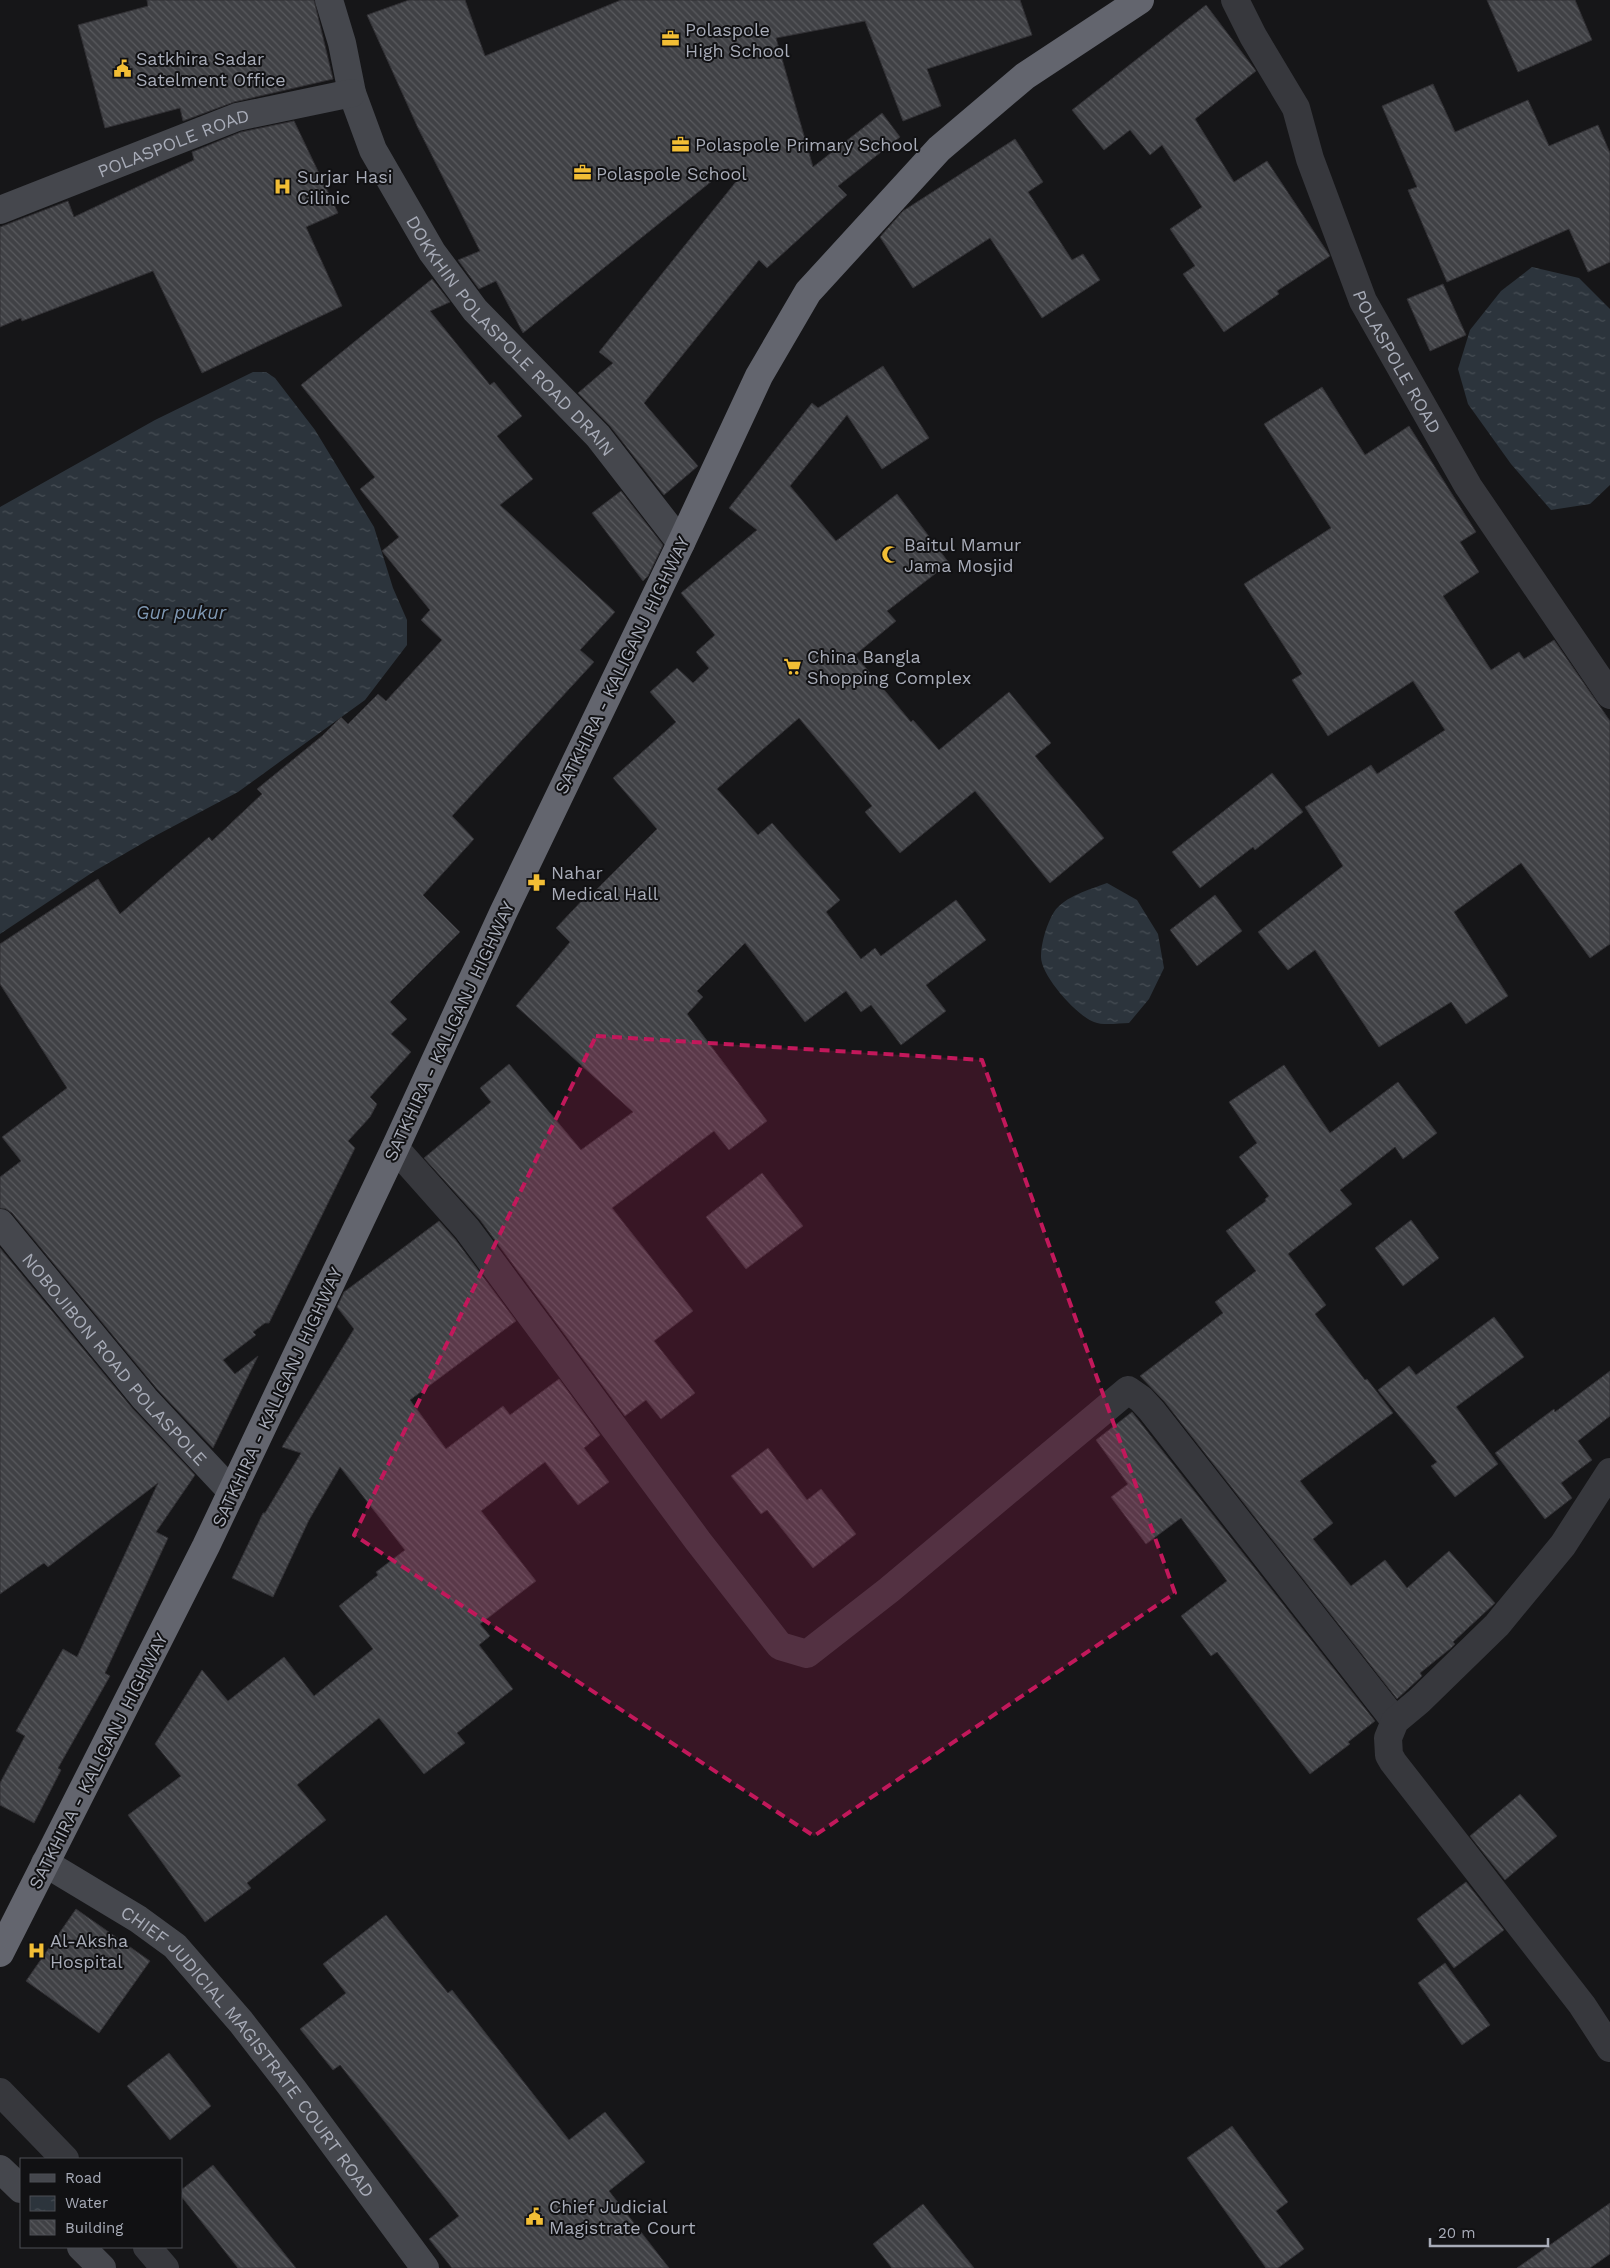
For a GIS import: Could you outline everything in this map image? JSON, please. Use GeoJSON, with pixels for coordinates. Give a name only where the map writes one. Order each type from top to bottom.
{"type":"FeatureCollection","features":[{"type":"Feature","properties":{"kind":"highway","name":"SATKHIRA - KALIGANJ HIGHWAY"},"geometry":{"type":"LineString","coordinates":[[0,1954],[232,1492],[395,1148],[507,904],[681,543],[759,376],[808,292],[939,149],[1025,76],[1140,0]]}},
{"type":"Feature","properties":{"kind":"street","name":"DOKKHIN POLASPOLE ROAD DRAIN"},"geometry":{"type":"LineString","coordinates":[[329,0],[342,43],[352,93],[373,150],[432,252],[474,310],[598,436],[681,543]]}},
{"type":"Feature","properties":{"kind":"street","name":"POLASPOLE ROAD"},"geometry":{"type":"LineString","coordinates":[[1235,0],[1252,36],[1296,108],[1310,159],[1363,301],[1468,486],[1610,695]]}},
{"type":"Feature","properties":{"kind":"street","name":"POLASPOLE ROAD"},"geometry":{"type":"LineString","coordinates":[[0,210],[237,117],[352,93]]}},
{"type":"Feature","properties":{"kind":"street"},"geometry":{"type":"LineString","coordinates":[[395,1148],[467,1229],[698,1541],[780,1646],[807,1654],[889,1590],[1128,1390],[1141,1399],[1152,1411],[1395,1721]]}},
{"type":"Feature","properties":{"kind":"street","name":"NOBOJIBON ROAD POLASPOLE"},"geometry":{"type":"LineString","coordinates":[[0,1223],[145,1399],[232,1492]]}},
{"type":"Feature","properties":{"kind":"street"},"geometry":{"type":"LineString","coordinates":[[1610,1472],[1563,1545],[1503,1619],[1395,1721],[1388,1738],[1390,1755],[1393,1762],[1559,1975],[1610,2048]]}},
{"type":"Feature","properties":{"kind":"street","name":"CHIEF JUDICIAL MAGISTRATE COURT ROAD"},"geometry":{"type":"LineString","coordinates":[[45,1863],[138,1919],[175,1946],[241,2022],[282,2074],[425,2268]]}},
{"type":"Feature","properties":{"kind":"street"},"geometry":{"type":"LineString","coordinates":[[0,2092],[64,2158]]}},
{"type":"Feature","properties":{"kind":"street"},"geometry":{"type":"LineString","coordinates":[[0,2169],[20,2188]]}},
{"type":"Feature","properties":{"kind":"street"},"geometry":{"type":"LineString","coordinates":[[82,2248],[102,2268]]}},
{"type":"Feature","properties":{"kind":"street"},"geometry":{"type":"LineString","coordinates":[[148,2248],[164,2268]]}},
{"type":"Feature","properties":{"kind":"highlighted area"},"geometry":{"type":"Polygon","coordinates":[[[596,1036],[982,1060],[1175,1593],[814,1836],[354,1535],[596,1036]]]}},
{"type":"Feature","properties":{"kind":"water"},"geometry":{"type":"Polygon","coordinates":[[[1532,267],[1579,278],[1610,309],[1610,485],[1590,504],[1551,510],[1511,464],[1468,404],[1458,369],[1470,330],[1501,291],[1532,267]]]}},
{"type":"Feature","properties":{"kind":"water","name":"Gur pukur"},"geometry":{"type":"Polygon","coordinates":[[[253,372],[266,372],[275,378],[315,430],[374,527],[393,588],[407,620],[407,645],[365,700],[238,792],[155,836],[93,872],[0,934],[0,507],[155,420],[253,372]]]}},
{"type":"Feature","properties":{"kind":"water"},"geometry":{"type":"Polygon","coordinates":[[[1107,883],[1137,900],[1158,934],[1164,968],[1149,999],[1129,1023],[1102,1024],[1094,1022],[1078,1012],[1053,984],[1042,964],[1042,945],[1054,912],[1064,902],[1078,894],[1107,883]]]}},
{"type":"Feature","properties":{"kind":"building"},"geometry":{"type":"Polygon","coordinates":[[[147,0],[314,0],[333,79],[234,102],[183,121],[180,108],[105,128],[78,25],[148,6],[147,0]]]}},
{"type":"Feature","properties":{"kind":"building"},"geometry":{"type":"Polygon","coordinates":[[[409,0],[465,0],[485,56],[621,0],[1020,0],[1032,35],[927,69],[941,106],[903,121],[865,21],[776,38],[813,167],[882,113],[900,137],[838,186],[847,195],[767,268],[759,260],[644,403],[698,466],[664,495],[610,426],[578,393],[613,363],[599,352],[739,178],[728,168],[523,333],[496,281],[479,289],[458,260],[480,251],[418,128],[367,15],[409,0]]]}},
{"type":"Feature","properties":{"kind":"building"},"geometry":{"type":"Polygon","coordinates":[[[1487,0],[1575,0],[1592,40],[1518,72],[1487,0]]]}},
{"type":"Feature","properties":{"kind":"building"},"geometry":{"type":"Polygon","coordinates":[[[1206,5],[1256,71],[1195,119],[1234,182],[1267,161],[1330,256],[1277,291],[1279,294],[1224,332],[1183,274],[1195,266],[1170,229],[1202,207],[1162,145],[1150,155],[1130,130],[1104,150],[1072,110],[1206,5]]]}},
{"type":"Feature","properties":{"kind":"building"},"geometry":{"type":"Polygon","coordinates":[[[1433,84],[1455,132],[1528,100],[1549,146],[1598,125],[1610,153],[1610,262],[1588,272],[1569,229],[1447,282],[1408,190],[1417,187],[1382,106],[1433,84]]]}},
{"type":"Feature","properties":{"kind":"building"},"geometry":{"type":"Polygon","coordinates":[[[294,121],[338,213],[306,227],[342,306],[202,373],[153,271],[22,321],[21,318],[0,327],[0,227],[68,201],[74,217],[194,160],[192,152],[241,132],[294,121]]]}},
{"type":"Feature","properties":{"kind":"building"},"geometry":{"type":"Polygon","coordinates":[[[1015,139],[1043,182],[1028,192],[1072,260],[1083,254],[1100,280],[1042,318],[990,238],[913,288],[880,237],[903,211],[1015,139]]]}},
{"type":"Feature","properties":{"kind":"building"},"geometry":{"type":"Polygon","coordinates":[[[432,279],[450,302],[430,311],[490,385],[494,382],[522,416],[497,436],[533,479],[500,505],[615,612],[580,650],[594,662],[452,816],[474,839],[423,895],[460,932],[390,1002],[407,1019],[391,1034],[411,1052],[370,1097],[377,1104],[370,1117],[348,1141],[355,1148],[269,1323],[265,1323],[253,1332],[256,1335],[223,1360],[235,1374],[258,1356],[213,1448],[157,1389],[12,1213],[0,1208],[0,1177],[21,1161],[2,1137],[67,1088],[0,984],[0,944],[98,879],[120,914],[209,837],[212,841],[262,794],[257,789],[322,736],[341,717],[348,724],[378,694],[386,701],[442,640],[421,620],[430,610],[382,551],[399,537],[360,489],[375,477],[301,385],[432,279]]]}},
{"type":"Feature","properties":{"kind":"building"},"geometry":{"type":"Polygon","coordinates":[[[1443,284],[1466,335],[1430,351],[1407,299],[1443,284]]]}},
{"type":"Feature","properties":{"kind":"building"},"geometry":{"type":"Polygon","coordinates":[[[883,366],[929,438],[882,469],[847,415],[790,486],[836,541],[897,494],[949,563],[887,611],[896,621],[855,655],[911,722],[913,720],[939,750],[1009,692],[1051,743],[1035,756],[1104,838],[1050,883],[975,791],[900,853],[865,812],[872,806],[799,718],[717,789],[758,835],[772,823],[840,900],[826,912],[861,959],[875,948],[881,956],[956,900],[986,940],[926,985],[946,1011],[901,1045],[871,1005],[861,1012],[846,991],[805,1022],[745,943],[697,991],[703,997],[687,1014],[767,1121],[729,1150],[714,1131],[612,1208],[693,1311],[654,1341],[695,1393],[661,1419],[646,1400],[625,1416],[480,1220],[424,1158],[491,1102],[480,1088],[509,1064],[581,1150],[633,1112],[516,1006],[570,942],[556,928],[591,891],[593,893],[657,829],[613,778],[676,722],[650,692],[677,668],[693,683],[709,668],[696,652],[715,635],[681,593],[757,530],[729,508],[812,403],[818,408],[883,366]]]}},
{"type":"Feature","properties":{"kind":"building"},"geometry":{"type":"Polygon","coordinates":[[[1322,387],[1365,455],[1409,426],[1476,532],[1460,542],[1479,572],[1443,596],[1491,670],[1519,652],[1524,659],[1554,640],[1610,721],[1610,944],[1590,958],[1521,863],[1454,912],[1508,996],[1466,1024],[1451,1002],[1379,1047],[1315,950],[1288,970],[1258,932],[1343,866],[1305,807],[1371,765],[1377,774],[1445,730],[1413,681],[1328,736],[1292,680],[1302,674],[1244,584],[1331,528],[1264,424],[1322,387]]]}},
{"type":"Feature","properties":{"kind":"building"},"geometry":{"type":"Polygon","coordinates":[[[621,491],[663,545],[648,576],[643,581],[592,513],[621,491]]]}},
{"type":"Feature","properties":{"kind":"building"},"geometry":{"type":"Polygon","coordinates":[[[1272,773],[1303,812],[1255,850],[1253,847],[1200,888],[1172,852],[1272,773]]]}},
{"type":"Feature","properties":{"kind":"building"},"geometry":{"type":"Polygon","coordinates":[[[1215,895],[1242,931],[1197,966],[1170,930],[1215,895]]]}},
{"type":"Feature","properties":{"kind":"building"},"geometry":{"type":"Polygon","coordinates":[[[1284,1065],[1330,1133],[1398,1082],[1437,1133],[1403,1159],[1395,1147],[1340,1190],[1352,1204],[1288,1254],[1326,1305],[1315,1314],[1365,1380],[1367,1379],[1393,1413],[1300,1481],[1333,1523],[1313,1539],[1351,1586],[1385,1560],[1407,1588],[1449,1551],[1495,1603],[1453,1642],[1455,1644],[1451,1648],[1420,1673],[1422,1676],[1397,1699],[1164,1401],[1140,1376],[1223,1313],[1215,1302],[1256,1271],[1226,1231],[1266,1201],[1265,1199],[1269,1196],[1239,1157],[1257,1143],[1229,1102],[1284,1065]]]}},
{"type":"Feature","properties":{"kind":"building"},"geometry":{"type":"Polygon","coordinates":[[[762,1173],[803,1226],[746,1269],[706,1217],[762,1173]]]}},
{"type":"Feature","properties":{"kind":"building"},"geometry":{"type":"Polygon","coordinates":[[[1411,1220],[1439,1258],[1403,1286],[1375,1248],[1411,1220]]]}},
{"type":"Feature","properties":{"kind":"building"},"geometry":{"type":"Polygon","coordinates":[[[439,1221],[455,1239],[516,1321],[410,1400],[446,1449],[503,1406],[510,1415],[559,1379],[600,1435],[584,1448],[609,1482],[578,1505],[545,1462],[481,1511],[536,1581],[480,1624],[490,1636],[479,1645],[513,1689],[457,1733],[465,1743],[424,1774],[379,1718],[297,1785],[326,1820],[247,1883],[251,1888],[205,1922],[128,1815],[181,1776],[155,1744],[202,1670],[228,1701],[284,1657],[314,1696],[373,1649],[339,1606],[378,1575],[376,1572],[405,1550],[340,1467],[309,1520],[273,1597],[232,1578],[263,1513],[265,1513],[301,1453],[282,1447],[354,1329],[337,1307],[344,1292],[439,1221]]]}},
{"type":"Feature","properties":{"kind":"building"},"geometry":{"type":"Polygon","coordinates":[[[0,1248],[133,1409],[195,1475],[156,1532],[168,1538],[105,1673],[110,1676],[58,1768],[61,1770],[34,1823],[0,1805],[0,1783],[25,1736],[16,1731],[63,1649],[77,1657],[158,1483],[48,1567],[44,1563],[0,1594],[0,1248]]]}},
{"type":"Feature","properties":{"kind":"building"},"geometry":{"type":"Polygon","coordinates":[[[1494,1317],[1524,1357],[1456,1407],[1498,1464],[1455,1497],[1431,1466],[1437,1462],[1378,1390],[1409,1366],[1416,1375],[1494,1317]]]}},
{"type":"Feature","properties":{"kind":"building"},"geometry":{"type":"Polygon","coordinates":[[[1610,1371],[1610,1416],[1578,1441],[1592,1460],[1561,1483],[1572,1498],[1545,1519],[1495,1453],[1554,1409],[1555,1412],[1610,1371]]]}},
{"type":"Feature","properties":{"kind":"building"},"geometry":{"type":"Polygon","coordinates":[[[1132,1412],[1375,1721],[1348,1742],[1350,1744],[1310,1774],[1217,1652],[1211,1656],[1181,1616],[1227,1581],[1181,1518],[1146,1544],[1111,1497],[1128,1484],[1096,1440],[1132,1412]]]}},
{"type":"Feature","properties":{"kind":"building"},"geometry":{"type":"Polygon","coordinates":[[[768,1448],[807,1500],[821,1489],[856,1534],[813,1568],[767,1510],[761,1514],[731,1476],[768,1448]]]}},
{"type":"Feature","properties":{"kind":"building"},"geometry":{"type":"Polygon","coordinates":[[[1520,1794],[1557,1836],[1505,1880],[1470,1836],[1520,1794]]]}},
{"type":"Feature","properties":{"kind":"building"},"geometry":{"type":"Polygon","coordinates":[[[1466,1882],[1504,1930],[1454,1968],[1417,1919],[1466,1882]]]}},
{"type":"Feature","properties":{"kind":"building"},"geometry":{"type":"Polygon","coordinates":[[[76,1909],[150,1961],[99,2033],[26,1981],[76,1909]]]}},
{"type":"Feature","properties":{"kind":"building"},"geometry":{"type":"Polygon","coordinates":[[[386,1915],[448,1993],[452,1990],[569,2140],[605,2112],[645,2162],[609,2191],[669,2268],[452,2268],[429,2239],[459,2216],[340,2065],[333,2070],[300,2029],[346,1993],[323,1964],[386,1915]]]}},
{"type":"Feature","properties":{"kind":"building"},"geometry":{"type":"Polygon","coordinates":[[[1445,1963],[1490,2025],[1462,2045],[1418,1983],[1445,1963]]]}},
{"type":"Feature","properties":{"kind":"building"},"geometry":{"type":"Polygon","coordinates":[[[169,2053],[211,2106],[170,2140],[127,2086],[169,2053]]]}},
{"type":"Feature","properties":{"kind":"building"},"geometry":{"type":"Polygon","coordinates":[[[1232,2126],[1288,2202],[1276,2211],[1304,2249],[1278,2268],[1266,2268],[1187,2158],[1232,2126]]]}},
{"type":"Feature","properties":{"kind":"building"},"geometry":{"type":"Polygon","coordinates":[[[213,2165],[296,2268],[238,2268],[182,2197],[182,2189],[213,2165]]]}},
{"type":"Feature","properties":{"kind":"building"},"geometry":{"type":"Polygon","coordinates":[[[1610,2203],[1610,2254],[1590,2268],[1517,2268],[1610,2203]]]}},
{"type":"Feature","properties":{"kind":"building"},"geometry":{"type":"Polygon","coordinates":[[[923,2204],[974,2268],[892,2268],[873,2244],[923,2204]]]}},
{"type":"Feature","properties":{"kind":"place","name":"Polaspole High School"},"geometry":{"type":"Point","coordinates":[671,39]}},
{"type":"Feature","properties":{"kind":"place","name":"Satkhira Sadar Satelment Office"},"geometry":{"type":"Point","coordinates":[122,68]}},
{"type":"Feature","properties":{"kind":"place","name":"Polaspole Primary School"},"geometry":{"type":"Point","coordinates":[681,144]}},
{"type":"Feature","properties":{"kind":"place","name":"Polaspole School"},"geometry":{"type":"Point","coordinates":[582,173]}},
{"type":"Feature","properties":{"kind":"place","name":"Surjar Hasi Cilinic"},"geometry":{"type":"Point","coordinates":[283,186]}},
{"type":"Feature","properties":{"kind":"place","name":"Baitul Mamur Jama Mosjid"},"geometry":{"type":"Point","coordinates":[890,554]}},
{"type":"Feature","properties":{"kind":"place","name":"China Bangla Shopping Complex"},"geometry":{"type":"Point","coordinates":[793,666]}},
{"type":"Feature","properties":{"kind":"place","name":"Nahar Medical Hall"},"geometry":{"type":"Point","coordinates":[537,882]}},
{"type":"Feature","properties":{"kind":"place","name":"Al-Aksha Hospital"},"geometry":{"type":"Point","coordinates":[36,1950]}},
{"type":"Feature","properties":{"kind":"place","name":"Chief Judicial Magistrate Court"},"geometry":{"type":"Point","coordinates":[535,2216]}}]}
